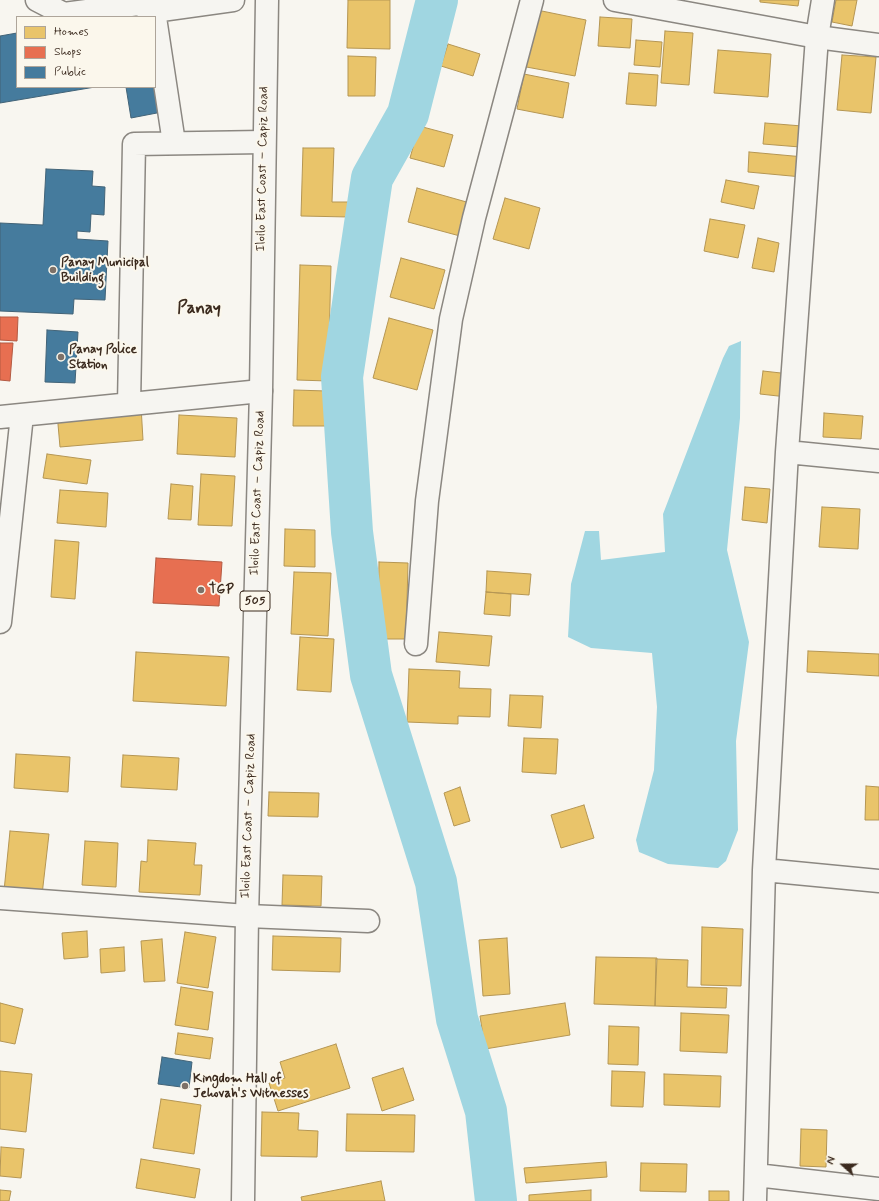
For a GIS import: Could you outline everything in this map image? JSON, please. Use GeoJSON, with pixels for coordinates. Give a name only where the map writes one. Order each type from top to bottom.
{"type":"FeatureCollection","features":[{"type":"Feature","properties":{"kind":"street"},"geometry":{"type":"LineString","coordinates":[[38,0],[64,14],[138,4],[154,11],[233,0]]}},
{"type":"Feature","properties":{"kind":"street","name":"Iloilo East Coast – Capiz Road"},"geometry":{"type":"LineString","coordinates":[[243,1201],[247,916],[261,391],[267,0]]}},
{"type":"Feature","properties":{"kind":"street"},"geometry":{"type":"LineString","coordinates":[[416,644],[427,501],[451,319],[474,218],[532,0]]}},
{"type":"Feature","properties":{"kind":"street"},"geometry":{"type":"LineString","coordinates":[[615,0],[817,37],[879,45]]}},
{"type":"Feature","properties":{"kind":"street"},"geometry":{"type":"LineString","coordinates":[[755,1201],[764,870],[787,452],[817,37],[823,0]]}},
{"type":"Feature","properties":{"kind":"street"},"geometry":{"type":"LineString","coordinates":[[154,11],[155,16]]}},
{"type":"Feature","properties":{"kind":"street"},"geometry":{"type":"LineString","coordinates":[[156,24],[174,143]]}},
{"type":"Feature","properties":{"kind":"street"},"geometry":{"type":"LineString","coordinates":[[129,404],[134,144],[264,142]]}},
{"type":"Feature","properties":{"kind":"street"},"geometry":{"type":"LineString","coordinates":[[0,417],[261,391]]}},
{"type":"Feature","properties":{"kind":"street"},"geometry":{"type":"LineString","coordinates":[[0,622],[22,415]]}},
{"type":"Feature","properties":{"kind":"street"},"geometry":{"type":"LineString","coordinates":[[787,452],[879,461]]}},
{"type":"Feature","properties":{"kind":"street"},"geometry":{"type":"LineString","coordinates":[[764,870],[879,881]]}},
{"type":"Feature","properties":{"kind":"street"},"geometry":{"type":"LineString","coordinates":[[0,898],[247,916],[368,921]]}},
{"type":"Feature","properties":{"kind":"street"},"geometry":{"type":"LineString","coordinates":[[756,1175],[879,1189]]}},
{"type":"Feature","properties":{"kind":"water"},"geometry":{"type":"Polygon","coordinates":[[[741,341],[740,418],[727,550],[749,642],[736,741],[738,830],[726,861],[718,868],[668,864],[639,852],[636,840],[654,770],[657,707],[652,653],[591,648],[568,637],[571,584],[585,531],[599,531],[601,560],[665,552],[663,514],[723,358],[729,346],[741,341]]]}},
{"type":"Feature","properties":{"kind":"building: Homes"},"geometry":{"type":"Polygon","coordinates":[[[348,0],[390,0],[390,49],[347,48],[348,0]]]}},
{"type":"Feature","properties":{"kind":"building: Homes"},"geometry":{"type":"Polygon","coordinates":[[[760,0],[799,0],[798,6],[760,2],[760,0]]]}},
{"type":"Feature","properties":{"kind":"building: Homes"},"geometry":{"type":"Polygon","coordinates":[[[836,0],[857,0],[852,26],[832,22],[836,0]]]}},
{"type":"Feature","properties":{"kind":"building: Homes"},"geometry":{"type":"Polygon","coordinates":[[[532,9],[586,20],[575,76],[521,66],[532,9]]]}},
{"type":"Feature","properties":{"kind":"building: Homes"},"geometry":{"type":"Polygon","coordinates":[[[600,17],[632,19],[630,48],[598,46],[600,17]]]}},
{"type":"Feature","properties":{"kind":"building: Homes"},"geometry":{"type":"Polygon","coordinates":[[[665,31],[693,33],[689,85],[661,83],[665,31]]]}},
{"type":"Feature","properties":{"kind":"building: Homes"},"geometry":{"type":"Polygon","coordinates":[[[636,40],[662,42],[660,67],[634,65],[636,40]]]}},
{"type":"Feature","properties":{"kind":"building: Homes"},"geometry":{"type":"Polygon","coordinates":[[[448,44],[480,54],[473,76],[441,66],[448,44]]]}},
{"type":"Feature","properties":{"kind":"building: Homes"},"geometry":{"type":"Polygon","coordinates":[[[718,50],[771,54],[768,97],[714,93],[718,50]]]}},
{"type":"Feature","properties":{"kind":"building: Homes"},"geometry":{"type":"Polygon","coordinates":[[[842,55],[876,57],[871,113],[837,110],[842,55]]]}},
{"type":"Feature","properties":{"kind":"building: Homes"},"geometry":{"type":"Polygon","coordinates":[[[348,56],[376,57],[375,96],[348,96],[348,56]]]}},
{"type":"Feature","properties":{"kind":"building: Homes"},"geometry":{"type":"Polygon","coordinates":[[[629,73],[658,75],[656,106],[626,104],[629,73]]]}},
{"type":"Feature","properties":{"kind":"building: Homes"},"geometry":{"type":"Polygon","coordinates":[[[524,74],[569,83],[563,118],[517,109],[524,74]]]}},
{"type":"Feature","properties":{"kind":"building: Homes"},"geometry":{"type":"Polygon","coordinates":[[[765,123],[802,126],[800,147],[763,144],[765,123]]]}},
{"type":"Feature","properties":{"kind":"building: Homes"},"geometry":{"type":"Polygon","coordinates":[[[419,126],[453,135],[444,167],[410,158],[419,126]]]}},
{"type":"Feature","properties":{"kind":"building: Homes"},"geometry":{"type":"Polygon","coordinates":[[[303,148],[334,148],[332,202],[349,202],[349,217],[301,216],[303,148]]]}},
{"type":"Feature","properties":{"kind":"building: Homes"},"geometry":{"type":"Polygon","coordinates":[[[749,152],[804,157],[802,177],[748,172],[749,152]]]}},
{"type":"Feature","properties":{"kind":"building: Homes"},"geometry":{"type":"Polygon","coordinates":[[[726,180],[759,186],[754,209],[721,202],[726,180]]]}},
{"type":"Feature","properties":{"kind":"building: Homes"},"geometry":{"type":"Polygon","coordinates":[[[417,188],[470,203],[460,236],[408,222],[417,188]]]}},
{"type":"Feature","properties":{"kind":"building: Homes"},"geometry":{"type":"Polygon","coordinates":[[[505,198],[540,208],[529,249],[493,239],[505,198]]]}},
{"type":"Feature","properties":{"kind":"building: Homes"},"geometry":{"type":"Polygon","coordinates":[[[710,219],[745,225],[738,258],[704,251],[710,219]]]}},
{"type":"Feature","properties":{"kind":"building: Homes"},"geometry":{"type":"Polygon","coordinates":[[[758,238],[779,243],[774,272],[752,268],[758,238]]]}},
{"type":"Feature","properties":{"kind":"building: Homes"},"geometry":{"type":"Polygon","coordinates":[[[401,258],[445,270],[434,309],[390,297],[401,258]]]}},
{"type":"Feature","properties":{"kind":"building: Homes"},"geometry":{"type":"Polygon","coordinates":[[[300,265],[331,266],[328,381],[297,380],[300,265]]]}},
{"type":"Feature","properties":{"kind":"building: Homes"},"geometry":{"type":"Polygon","coordinates":[[[389,318],[433,330],[417,390],[373,378],[389,318]]]}},
{"type":"Feature","properties":{"kind":"building: Homes"},"geometry":{"type":"Polygon","coordinates":[[[763,371],[790,374],[787,397],[760,394],[763,371]]]}},
{"type":"Feature","properties":{"kind":"building: Homes"},"geometry":{"type":"Polygon","coordinates":[[[294,390],[327,391],[327,426],[293,426],[294,390]]]}},
{"type":"Feature","properties":{"kind":"building: Homes"},"geometry":{"type":"Polygon","coordinates":[[[141,406],[143,440],[60,447],[57,413],[141,406]]]}},
{"type":"Feature","properties":{"kind":"building: Homes"},"geometry":{"type":"Polygon","coordinates":[[[824,413],[863,416],[861,439],[823,437],[824,413]]]}},
{"type":"Feature","properties":{"kind":"building: Homes"},"geometry":{"type":"Polygon","coordinates":[[[179,415],[237,418],[235,457],[177,454],[179,415]]]}},
{"type":"Feature","properties":{"kind":"building: Homes"},"geometry":{"type":"Polygon","coordinates":[[[47,454],[91,460],[87,484],[43,478],[47,454]]]}},
{"type":"Feature","properties":{"kind":"building: Homes"},"geometry":{"type":"Polygon","coordinates":[[[201,474],[235,476],[232,526],[198,525],[201,474]]]}},
{"type":"Feature","properties":{"kind":"building: Homes"},"geometry":{"type":"Polygon","coordinates":[[[171,484],[193,486],[191,520],[168,519],[171,484]]]}},
{"type":"Feature","properties":{"kind":"building: Homes"},"geometry":{"type":"Polygon","coordinates":[[[745,487],[770,489],[767,523],[742,520],[745,487]]]}},
{"type":"Feature","properties":{"kind":"building: Homes"},"geometry":{"type":"Polygon","coordinates":[[[60,490],[108,493],[106,527],[57,523],[60,490]]]}},
{"type":"Feature","properties":{"kind":"building: Homes"},"geometry":{"type":"Polygon","coordinates":[[[822,507],[860,509],[858,549],[819,547],[822,507]]]}},
{"type":"Feature","properties":{"kind":"building: Homes"},"geometry":{"type":"Polygon","coordinates":[[[285,529],[315,530],[315,567],[284,566],[285,529]]]}},
{"type":"Feature","properties":{"kind":"building: Homes"},"geometry":{"type":"Polygon","coordinates":[[[55,540],[79,542],[75,599],[51,597],[55,540]]]}},
{"type":"Feature","properties":{"kind":"building: Homes"},"geometry":{"type":"Polygon","coordinates":[[[379,562],[408,563],[406,639],[378,639],[379,562]]]}},
{"type":"Feature","properties":{"kind":"building: Homes"},"geometry":{"type":"Polygon","coordinates":[[[487,571],[531,574],[529,595],[486,592],[487,571]]]}},
{"type":"Feature","properties":{"kind":"building: Homes"},"geometry":{"type":"Polygon","coordinates":[[[294,572],[331,573],[328,636],[291,634],[294,572]]]}},
{"type":"Feature","properties":{"kind":"building: Homes"},"geometry":{"type":"Polygon","coordinates":[[[486,592],[511,594],[510,616],[484,614],[486,592]]]}},
{"type":"Feature","properties":{"kind":"building: Homes"},"geometry":{"type":"Polygon","coordinates":[[[439,632],[492,636],[489,666],[436,662],[439,632]]]}},
{"type":"Feature","properties":{"kind":"building: Homes"},"geometry":{"type":"Polygon","coordinates":[[[300,637],[334,639],[331,692],[297,690],[300,637]]]}},
{"type":"Feature","properties":{"kind":"building: Homes"},"geometry":{"type":"Polygon","coordinates":[[[808,651],[879,654],[879,676],[807,672],[808,651]]]}},
{"type":"Feature","properties":{"kind":"building: Homes"},"geometry":{"type":"Polygon","coordinates":[[[136,652],[229,657],[226,706],[133,701],[136,652]]]}},
{"type":"Feature","properties":{"kind":"building: Homes"},"geometry":{"type":"Polygon","coordinates":[[[409,669],[460,671],[459,688],[491,689],[490,717],[458,716],[458,724],[407,722],[409,669]]]}},
{"type":"Feature","properties":{"kind":"building: Homes"},"geometry":{"type":"Polygon","coordinates":[[[510,695],[543,696],[541,728],[508,726],[510,695]]]}},
{"type":"Feature","properties":{"kind":"building: Homes"},"geometry":{"type":"Polygon","coordinates":[[[524,738],[558,739],[556,774],[522,772],[524,738]]]}},
{"type":"Feature","properties":{"kind":"building: Homes"},"geometry":{"type":"Polygon","coordinates":[[[16,754],[70,757],[68,792],[14,788],[16,754]]]}},
{"type":"Feature","properties":{"kind":"building: Homes"},"geometry":{"type":"Polygon","coordinates":[[[123,755],[179,758],[177,790],[121,787],[123,755]]]}},
{"type":"Feature","properties":{"kind":"building: Homes"},"geometry":{"type":"Polygon","coordinates":[[[866,786],[879,787],[879,820],[865,820],[866,786]]]}},
{"type":"Feature","properties":{"kind":"building: Homes"},"geometry":{"type":"Polygon","coordinates":[[[460,787],[470,821],[454,826],[444,793],[460,787]]]}},
{"type":"Feature","properties":{"kind":"building: Homes"},"geometry":{"type":"Polygon","coordinates":[[[269,792],[319,793],[318,817],[268,816],[269,792]]]}},
{"type":"Feature","properties":{"kind":"building: Homes"},"geometry":{"type":"Polygon","coordinates":[[[584,805],[594,838],[561,848],[551,815],[584,805]]]}},
{"type":"Feature","properties":{"kind":"building: Homes"},"geometry":{"type":"Polygon","coordinates":[[[10,831],[49,834],[42,895],[4,891],[10,831]]]}},
{"type":"Feature","properties":{"kind":"building: Homes"},"geometry":{"type":"Polygon","coordinates":[[[148,840],[196,843],[194,865],[202,865],[200,895],[139,892],[141,861],[147,862],[148,840]]]}},
{"type":"Feature","properties":{"kind":"building: Homes"},"geometry":{"type":"Polygon","coordinates":[[[85,841],[118,843],[116,887],[82,885],[85,841]]]}},
{"type":"Feature","properties":{"kind":"building: Homes"},"geometry":{"type":"Polygon","coordinates":[[[283,875],[322,876],[321,906],[282,905],[283,875]]]}},
{"type":"Feature","properties":{"kind":"building: Homes"},"geometry":{"type":"Polygon","coordinates":[[[702,927],[743,929],[741,986],[701,985],[702,927]]]}},
{"type":"Feature","properties":{"kind":"building: Homes"},"geometry":{"type":"Polygon","coordinates":[[[87,931],[88,957],[64,959],[62,933],[87,931]]]}},
{"type":"Feature","properties":{"kind":"building: Homes"},"geometry":{"type":"Polygon","coordinates":[[[185,932],[216,937],[208,988],[177,983],[185,932]]]}},
{"type":"Feature","properties":{"kind":"building: Homes"},"geometry":{"type":"Polygon","coordinates":[[[273,936],[341,938],[340,972],[272,970],[273,936]]]}},
{"type":"Feature","properties":{"kind":"building: Homes"},"geometry":{"type":"Polygon","coordinates":[[[507,938],[510,994],[483,996],[479,940],[507,938]]]}},
{"type":"Feature","properties":{"kind":"building: Homes"},"geometry":{"type":"Polygon","coordinates":[[[162,939],[165,981],[144,982],[141,941],[162,939]]]}},
{"type":"Feature","properties":{"kind":"building: Homes"},"geometry":{"type":"Polygon","coordinates":[[[124,947],[125,971],[101,973],[100,949],[124,947]]]}},
{"type":"Feature","properties":{"kind":"building: Homes"},"geometry":{"type":"Polygon","coordinates":[[[596,957],[657,958],[655,1006],[594,1004],[596,957]]]}},
{"type":"Feature","properties":{"kind":"building: Homes"},"geometry":{"type":"Polygon","coordinates":[[[656,959],[688,960],[687,987],[727,988],[726,1008],[655,1006],[656,959]]]}},
{"type":"Feature","properties":{"kind":"building: Homes"},"geometry":{"type":"Polygon","coordinates":[[[181,987],[213,992],[208,1030],[175,1025],[181,987]]]}},
{"type":"Feature","properties":{"kind":"building: Homes"},"geometry":{"type":"Polygon","coordinates":[[[0,1003],[23,1009],[15,1044],[0,1041],[0,1003]]]}},
{"type":"Feature","properties":{"kind":"building: Homes"},"geometry":{"type":"Polygon","coordinates":[[[565,1003],[570,1035],[485,1049],[480,1016],[565,1003]]]}},
{"type":"Feature","properties":{"kind":"building: Homes"},"geometry":{"type":"Polygon","coordinates":[[[681,1013],[729,1015],[727,1053],[680,1051],[681,1013]]]}},
{"type":"Feature","properties":{"kind":"building: Homes"},"geometry":{"type":"Polygon","coordinates":[[[609,1026],[639,1027],[638,1065],[608,1064],[609,1026]]]}},
{"type":"Feature","properties":{"kind":"building: Homes"},"geometry":{"type":"Polygon","coordinates":[[[178,1033],[213,1038],[210,1059],[175,1054],[178,1033]]]}},
{"type":"Feature","properties":{"kind":"building: Homes"},"geometry":{"type":"Polygon","coordinates":[[[336,1044],[350,1088],[278,1111],[269,1083],[285,1078],[280,1062],[336,1044]]]}},
{"type":"Feature","properties":{"kind":"building: Homes"},"geometry":{"type":"Polygon","coordinates":[[[403,1068],[414,1100],[382,1111],[372,1078],[403,1068]]]}},
{"type":"Feature","properties":{"kind":"building: Homes"},"geometry":{"type":"Polygon","coordinates":[[[0,1071],[32,1074],[26,1132],[0,1129],[0,1071]]]}},
{"type":"Feature","properties":{"kind":"building: Homes"},"geometry":{"type":"Polygon","coordinates":[[[612,1071],[645,1072],[643,1107],[611,1106],[612,1071]]]}},
{"type":"Feature","properties":{"kind":"building: Homes"},"geometry":{"type":"Polygon","coordinates":[[[664,1074],[721,1076],[720,1107],[664,1105],[664,1074]]]}},
{"type":"Feature","properties":{"kind":"building: Homes"},"geometry":{"type":"Polygon","coordinates":[[[161,1099],[201,1105],[194,1154],[153,1148],[161,1099]]]}},
{"type":"Feature","properties":{"kind":"building: Homes"},"geometry":{"type":"Polygon","coordinates":[[[262,1112],[299,1113],[298,1130],[318,1131],[317,1157],[261,1156],[262,1112]]]}},
{"type":"Feature","properties":{"kind":"building: Homes"},"geometry":{"type":"Polygon","coordinates":[[[347,1114],[415,1115],[414,1152],[346,1151],[347,1114]]]}},
{"type":"Feature","properties":{"kind":"building: Homes"},"geometry":{"type":"Polygon","coordinates":[[[801,1129],[827,1130],[826,1167],[800,1166],[801,1129]]]}},
{"type":"Feature","properties":{"kind":"building: Homes"},"geometry":{"type":"Polygon","coordinates":[[[1,1147],[24,1149],[21,1178],[0,1176],[1,1147]]]}},
{"type":"Feature","properties":{"kind":"building: Homes"},"geometry":{"type":"Polygon","coordinates":[[[141,1159],[200,1169],[195,1198],[136,1188],[141,1159]]]}},
{"type":"Feature","properties":{"kind":"building: Homes"},"geometry":{"type":"Polygon","coordinates":[[[606,1162],[607,1177],[526,1183],[524,1168],[606,1162]]]}},
{"type":"Feature","properties":{"kind":"building: Homes"},"geometry":{"type":"Polygon","coordinates":[[[641,1163],[687,1164],[686,1192],[640,1191],[641,1163]]]}},
{"type":"Feature","properties":{"kind":"building: Homes"},"geometry":{"type":"Polygon","coordinates":[[[381,1181],[385,1201],[302,1201],[301,1197],[381,1181]]]}},
{"type":"Feature","properties":{"kind":"building: Homes"},"geometry":{"type":"Polygon","coordinates":[[[0,1190],[11,1191],[9,1201],[0,1201],[0,1190]]]}},
{"type":"Feature","properties":{"kind":"building: Homes"},"geometry":{"type":"Polygon","coordinates":[[[591,1190],[591,1201],[529,1201],[529,1195],[591,1190]]]}},
{"type":"Feature","properties":{"kind":"building: Homes"},"geometry":{"type":"Polygon","coordinates":[[[709,1191],[729,1191],[729,1201],[709,1201],[709,1191]]]}},
{"type":"Feature","properties":{"kind":"building: Shops"},"geometry":{"type":"Polygon","coordinates":[[[0,317],[18,317],[17,341],[0,340],[0,317]]]}},
{"type":"Feature","properties":{"kind":"building: Shops"},"geometry":{"type":"Polygon","coordinates":[[[0,343],[13,343],[10,381],[0,380],[0,343]]]}},
{"type":"Feature","properties":{"kind":"building: Shops"},"geometry":{"type":"Polygon","coordinates":[[[156,558],[222,562],[219,606],[153,603],[156,558]]]}},
{"type":"Feature","properties":{"kind":"building: Public"},"geometry":{"type":"Polygon","coordinates":[[[16,33],[16,88],[89,88],[0,103],[0,36],[16,33]]]}},
{"type":"Feature","properties":{"kind":"building: Public"},"geometry":{"type":"Polygon","coordinates":[[[126,88],[155,88],[162,112],[131,118],[126,88]]]}},
{"type":"Feature","properties":{"kind":"building: Public","name":"Panay Municipal Building"},"geometry":{"type":"Polygon","coordinates":[[[46,169],[93,171],[92,186],[105,187],[104,215],[91,214],[90,232],[77,231],[77,239],[108,241],[105,300],[74,299],[73,314],[0,311],[0,223],[43,225],[46,169]]]}},
{"type":"Feature","properties":{"kind":"building: Public","name":"Panay Police Station"},"geometry":{"type":"Polygon","coordinates":[[[47,330],[78,332],[75,383],[45,382],[47,330]]]}},
{"type":"Feature","properties":{"kind":"building: Public"},"geometry":{"type":"Polygon","coordinates":[[[162,1057],[192,1062],[189,1088],[158,1084],[162,1057]]]}},
{"type":"Feature","properties":{"kind":"waterway"},"geometry":{"type":"LineString","coordinates":[[437,0],[408,114],[372,178],[342,377],[352,532],[371,675],[436,882],[457,1019],[486,1111],[496,1201]]}},
{"type":"Feature","properties":{"kind":"place","name":"Panay Municipal Building"},"geometry":{"type":"Point","coordinates":[53,270]}},
{"type":"Feature","properties":{"kind":"place","name":"Panay Police Station"},"geometry":{"type":"Point","coordinates":[61,357]}},
{"type":"Feature","properties":{"kind":"place","name":"TGP"},"geometry":{"type":"Point","coordinates":[201,590]}},
{"type":"Feature","properties":{"kind":"place","name":"Kingdom Hall of Jehovah's Witnesses"},"geometry":{"type":"Point","coordinates":[185,1086]}},
{"type":"Feature","properties":{"kind":"district","name":"Panay"},"geometry":{"type":"Point","coordinates":[199,309]}}]}
